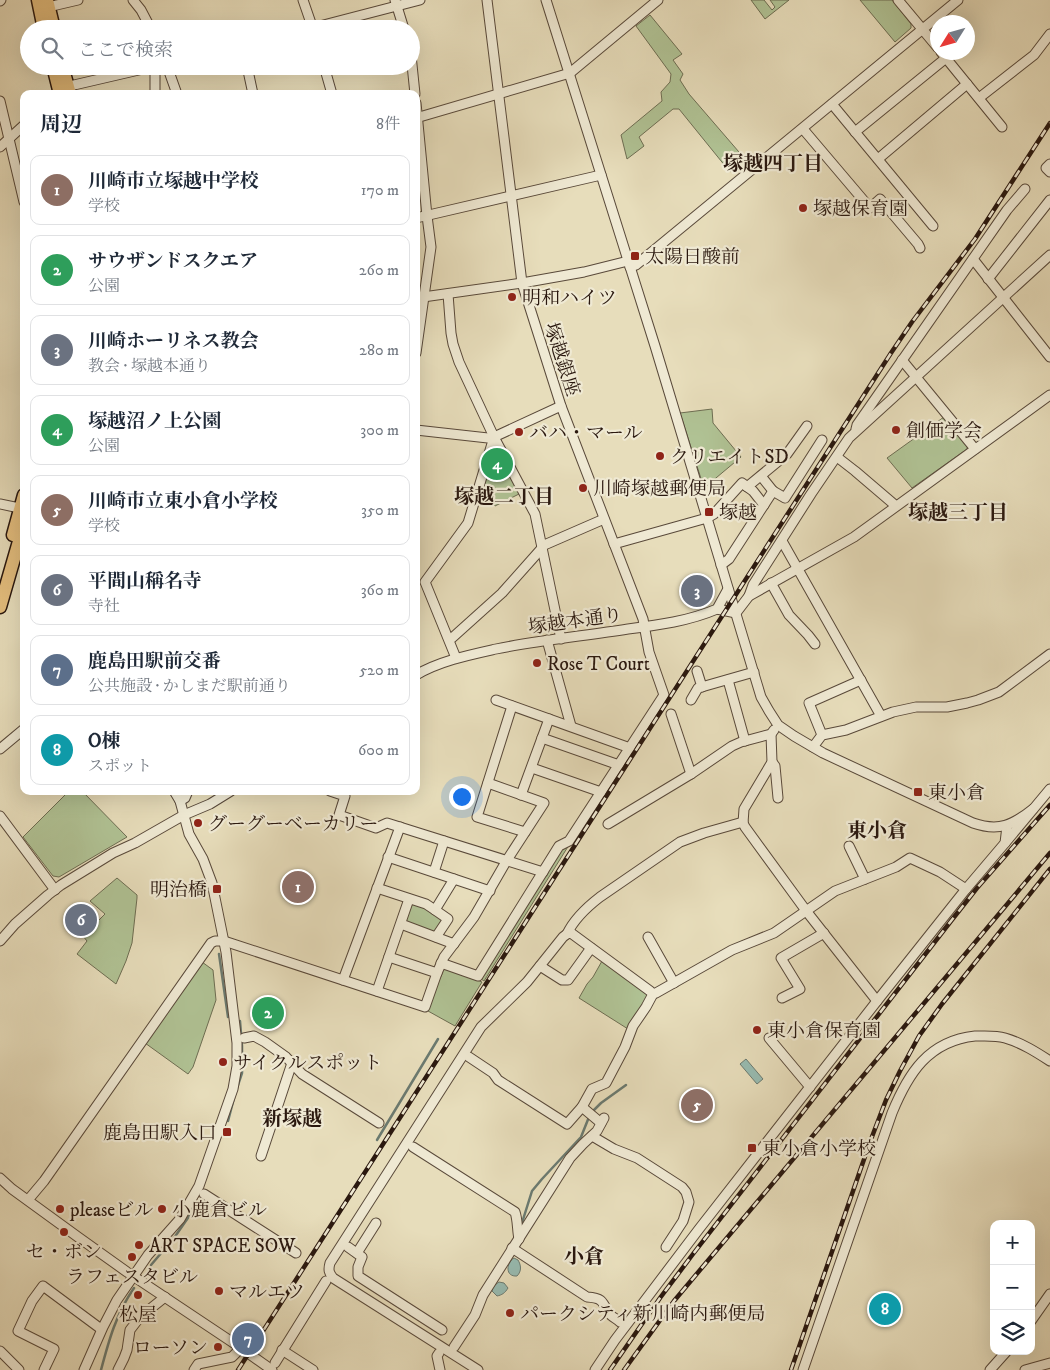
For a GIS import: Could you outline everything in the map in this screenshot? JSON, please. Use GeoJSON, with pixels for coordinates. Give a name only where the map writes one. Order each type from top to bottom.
{"type":"FeatureCollection","features":[{"type":"Feature","properties":{"kind":"highway"},"geometry":{"type":"LineString","coordinates":[[44,2],[44,20]]}},
{"type":"Feature","properties":{"kind":"highway"},"geometry":{"type":"LineString","coordinates":[[44,2],[51,20]]}},
{"type":"Feature","properties":{"kind":"highway"},"geometry":{"type":"LineString","coordinates":[[56,75],[62,90]]}},
{"type":"Feature","properties":{"kind":"highway"},"geometry":{"type":"LineString","coordinates":[[62,75],[63,90]]}},
{"type":"Feature","properties":{"kind":"highway"},"geometry":{"type":"LineString","coordinates":[[0,578],[20,514]]}},
{"type":"Feature","properties":{"kind":"highway"},"geometry":{"type":"LineString","coordinates":[[0,607],[20,538]]}},
{"type":"Feature","properties":{"kind":"street"},"geometry":{"type":"LineString","coordinates":[[44,2],[78,0]]}},
{"type":"Feature","properties":{"kind":"street"},"geometry":{"type":"LineString","coordinates":[[133,0],[146,20]]}},
{"type":"Feature","properties":{"kind":"street"},"geometry":{"type":"LineString","coordinates":[[303,0],[309,20]]}},
{"type":"Feature","properties":{"kind":"street"},"geometry":{"type":"LineString","coordinates":[[338,20],[396,3],[420,0]]}},
{"type":"Feature","properties":{"kind":"street","name":"塚越銀座"},"geometry":{"type":"LineString","coordinates":[[441,963],[478,976],[560,846],[569,841],[664,695],[649,652],[643,620],[561,406],[522,283],[487,0]]}},
{"type":"Feature","properties":{"kind":"street"},"geometry":{"type":"LineString","coordinates":[[546,0],[764,703],[778,725],[785,731],[813,747],[973,823],[986,827],[1007,826],[1019,820],[1033,808]]}},
{"type":"Feature","properties":{"kind":"street"},"geometry":{"type":"LineString","coordinates":[[420,117],[570,73],[658,0]]}},
{"type":"Feature","properties":{"kind":"street"},"geometry":{"type":"LineString","coordinates":[[898,0],[930,39]]}},
{"type":"Feature","properties":{"kind":"street"},"geometry":{"type":"LineString","coordinates":[[420,151],[431,247],[420,298],[636,264],[958,0]]}},
{"type":"Feature","properties":{"kind":"street"},"geometry":{"type":"LineString","coordinates":[[396,3],[401,20]]}},
{"type":"Feature","properties":{"kind":"street"},"geometry":{"type":"LineString","coordinates":[[978,98],[1034,55],[1050,34]]}},
{"type":"Feature","properties":{"kind":"street"},"geometry":{"type":"LineString","coordinates":[[855,132],[938,60]]}},
{"type":"Feature","properties":{"kind":"street"},"geometry":{"type":"LineString","coordinates":[[948,60],[1002,127]]}},
{"type":"Feature","properties":{"kind":"street"},"geometry":{"type":"LineString","coordinates":[[66,90],[74,85],[117,75]]}},
{"type":"Feature","properties":{"kind":"street"},"geometry":{"type":"LineString","coordinates":[[155,90],[156,75]]}},
{"type":"Feature","properties":{"kind":"street"},"geometry":{"type":"LineString","coordinates":[[170,75],[175,90]]}},
{"type":"Feature","properties":{"kind":"street"},"geometry":{"type":"LineString","coordinates":[[249,75],[252,90]]}},
{"type":"Feature","properties":{"kind":"street"},"geometry":{"type":"LineString","coordinates":[[327,75],[331,90]]}},
{"type":"Feature","properties":{"kind":"street"},"geometry":{"type":"LineString","coordinates":[[413,75],[415,90]]}},
{"type":"Feature","properties":{"kind":"street"},"geometry":{"type":"LineString","coordinates":[[878,159],[967,84]]}},
{"type":"Feature","properties":{"kind":"street"},"geometry":{"type":"LineString","coordinates":[[0,101],[20,185]]}},
{"type":"Feature","properties":{"kind":"street"},"geometry":{"type":"LineString","coordinates":[[832,104],[933,226]]}},
{"type":"Feature","properties":{"kind":"street"},"geometry":{"type":"LineString","coordinates":[[803,128],[870,208],[880,200],[920,248]]}},
{"type":"Feature","properties":{"kind":"street"},"geometry":{"type":"LineString","coordinates":[[0,147],[20,129]]}},
{"type":"Feature","properties":{"kind":"street"},"geometry":{"type":"LineString","coordinates":[[1050,164],[1046,168],[1050,172]]}},
{"type":"Feature","properties":{"kind":"street"},"geometry":{"type":"LineString","coordinates":[[420,217],[601,176]]}},
{"type":"Feature","properties":{"kind":"street"},"geometry":{"type":"LineString","coordinates":[[855,433],[857,425],[902,360],[1008,210],[1025,189]]}},
{"type":"Feature","properties":{"kind":"street"},"geometry":{"type":"LineString","coordinates":[[988,279],[1050,200]]}},
{"type":"Feature","properties":{"kind":"street"},"geometry":{"type":"LineString","coordinates":[[736,613],[749,596],[753,585],[849,438],[1050,255]]}},
{"type":"Feature","properties":{"kind":"street"},"geometry":{"type":"LineString","coordinates":[[973,259],[1050,357]]}},
{"type":"Feature","properties":{"kind":"street"},"geometry":{"type":"LineString","coordinates":[[448,294],[451,333],[459,362],[494,437],[535,514],[561,639]]}},
{"type":"Feature","properties":{"kind":"street"},"geometry":{"type":"LineString","coordinates":[[902,360],[975,449]]}},
{"type":"Feature","properties":{"kind":"street"},"geometry":{"type":"LineString","coordinates":[[749,596],[854,537],[1050,394]]}},
{"type":"Feature","properties":{"kind":"street"},"geometry":{"type":"LineString","coordinates":[[420,430],[488,438],[494,437],[561,406]]}},
{"type":"Feature","properties":{"kind":"street"},"geometry":{"type":"LineString","coordinates":[[747,487],[787,454],[807,426]]}},
{"type":"Feature","properties":{"kind":"street"},"geometry":{"type":"LineString","coordinates":[[456,658],[425,582],[468,523],[494,437]]}},
{"type":"Feature","properties":{"kind":"street"},"geometry":{"type":"LineString","coordinates":[[761,476],[773,491],[786,498],[822,440]]}},
{"type":"Feature","properties":{"kind":"street"},"geometry":{"type":"LineString","coordinates":[[837,457],[896,506]]}},
{"type":"Feature","properties":{"kind":"street"},"geometry":{"type":"LineString","coordinates":[[614,544],[707,518],[714,514],[742,483],[753,491],[764,505]]}},
{"type":"Feature","properties":{"kind":"street"},"geometry":{"type":"LineString","coordinates":[[721,565],[729,559],[773,491]]}},
{"type":"Feature","properties":{"kind":"street"},"geometry":{"type":"LineString","coordinates":[[0,504],[20,504]]}},
{"type":"Feature","properties":{"kind":"street"},"geometry":{"type":"LineString","coordinates":[[449,640],[502,593],[542,547],[604,519]]}},
{"type":"Feature","properties":{"kind":"street"},"geometry":{"type":"LineString","coordinates":[[782,541],[881,716]]}},
{"type":"Feature","properties":{"kind":"street"},"geometry":{"type":"LineString","coordinates":[[771,583],[789,615],[816,644]]}},
{"type":"Feature","properties":{"kind":"street"},"geometry":{"type":"LineString","coordinates":[[728,589],[717,609],[736,613]]}},
{"type":"Feature","properties":{"kind":"street","name":"塚越本通り"},"geometry":{"type":"LineString","coordinates":[[420,673],[456,658],[477,653],[547,640],[683,620],[717,609]]}},
{"type":"Feature","properties":{"kind":"street"},"geometry":{"type":"LineString","coordinates":[[547,640],[571,726]]}},
{"type":"Feature","properties":{"kind":"street"},"geometry":{"type":"LineString","coordinates":[[813,747],[822,735],[846,730],[881,716],[916,707],[947,707],[978,700],[999,692],[1050,654]]}},
{"type":"Feature","properties":{"kind":"street"},"geometry":{"type":"LineString","coordinates":[[697,671],[702,687]]}},
{"type":"Feature","properties":{"kind":"street"},"geometry":{"type":"LineString","coordinates":[[691,700],[698,688],[754,672]]}},
{"type":"Feature","properties":{"kind":"street"},"geometry":{"type":"LineString","coordinates":[[728,680],[745,741]]}},
{"type":"Feature","properties":{"kind":"street"},"geometry":{"type":"LineString","coordinates":[[822,735],[808,703],[861,680]]}},
{"type":"Feature","properties":{"kind":"street"},"geometry":{"type":"LineString","coordinates":[[496,700],[630,748]]}},
{"type":"Feature","properties":{"kind":"street"},"geometry":{"type":"LineString","coordinates":[[512,706],[477,817],[525,832]]}},
{"type":"Feature","properties":{"kind":"street"},"geometry":{"type":"LineString","coordinates":[[671,714],[691,774]]}},
{"type":"Feature","properties":{"kind":"street"},"geometry":{"type":"LineString","coordinates":[[521,795],[549,719]]}},
{"type":"Feature","properties":{"kind":"street"},"geometry":{"type":"LineString","coordinates":[[608,824],[691,774],[732,746],[771,734],[778,725]]}},
{"type":"Feature","properties":{"kind":"street"},"geometry":{"type":"LineString","coordinates":[[0,749],[20,732]]}},
{"type":"Feature","properties":{"kind":"street"},"geometry":{"type":"LineString","coordinates":[[771,734],[772,762],[775,766],[778,798]]}},
{"type":"Feature","properties":{"kind":"street"},"geometry":{"type":"LineString","coordinates":[[542,738],[619,765]]}},
{"type":"Feature","properties":{"kind":"street"},"geometry":{"type":"LineString","coordinates":[[772,762],[744,809],[745,827],[807,912],[877,1001]]}},
{"type":"Feature","properties":{"kind":"street"},"geometry":{"type":"LineString","coordinates":[[532,768],[601,792]]}},
{"type":"Feature","properties":{"kind":"street"},"geometry":{"type":"LineString","coordinates":[[28,1200],[44,1181],[211,943],[215,941],[224,941],[425,1007],[441,963],[474,917],[507,860],[544,803],[488,783]]}},
{"type":"Feature","properties":{"kind":"street"},"geometry":{"type":"LineString","coordinates":[[595,1370],[615,1340],[694,1236],[877,1001],[966,889],[1050,789]]}},
{"type":"Feature","properties":{"kind":"street"},"geometry":{"type":"LineString","coordinates":[[84,1370],[117,1300],[148,1255],[180,1219],[199,1186],[232,1089],[237,1066],[237,1043],[224,941],[212,883],[203,859],[189,834],[180,801],[176,795]]}},
{"type":"Feature","properties":{"kind":"street"},"geometry":{"type":"LineString","coordinates":[[180,801],[186,795]]}},
{"type":"Feature","properties":{"kind":"street"},"geometry":{"type":"LineString","coordinates":[[0,941],[15,924],[55,890],[113,853],[135,843],[184,815],[210,804],[224,795]]}},
{"type":"Feature","properties":{"kind":"street"},"geometry":{"type":"LineString","coordinates":[[341,795],[344,796],[339,815],[376,828],[388,823],[543,872]]}},
{"type":"Feature","properties":{"kind":"street"},"geometry":{"type":"LineString","coordinates":[[0,816],[55,890]]}},
{"type":"Feature","properties":{"kind":"street"},"geometry":{"type":"LineString","coordinates":[[478,1370],[333,1278],[328,1268],[330,1263],[481,1027],[527,982],[569,934],[571,926],[589,906],[680,842],[744,822]]}},
{"type":"Feature","properties":{"kind":"street"},"geometry":{"type":"LineString","coordinates":[[1005,843],[1007,826]]}},
{"type":"Feature","properties":{"kind":"street"},"geometry":{"type":"LineString","coordinates":[[343,980],[400,827]]}},
{"type":"Feature","properties":{"kind":"street"},"geometry":{"type":"LineString","coordinates":[[434,872],[444,841]]}},
{"type":"Feature","properties":{"kind":"street"},"geometry":{"type":"LineString","coordinates":[[849,846],[865,879]]}},
{"type":"Feature","properties":{"kind":"street"},"geometry":{"type":"LineString","coordinates":[[388,857],[490,891]]}},
{"type":"Feature","properties":{"kind":"street"},"geometry":{"type":"LineString","coordinates":[[588,1112],[592,1089],[606,1083],[625,1047],[633,1026],[653,994],[732,950],[774,933],[835,891],[896,867],[910,858],[940,872],[966,889]]}},
{"type":"Feature","properties":{"kind":"street"},"geometry":{"type":"LineString","coordinates":[[436,910],[454,879]]}},
{"type":"Feature","properties":{"kind":"street"},"geometry":{"type":"LineString","coordinates":[[377,888],[426,904],[448,919],[436,937]]}},
{"type":"Feature","properties":{"kind":"street"},"geometry":{"type":"LineString","coordinates":[[377,991],[409,899]]}},
{"type":"Feature","properties":{"kind":"street"},"geometry":{"type":"LineString","coordinates":[[401,924],[454,944]]}},
{"type":"Feature","properties":{"kind":"street"},"geometry":{"type":"LineString","coordinates":[[782,998],[800,989],[781,958],[824,933]]}},
{"type":"Feature","properties":{"kind":"street"},"geometry":{"type":"LineString","coordinates":[[569,934],[653,994]]}},
{"type":"Feature","properties":{"kind":"street"},"geometry":{"type":"LineString","coordinates":[[648,937],[674,983]]}},
{"type":"Feature","properties":{"kind":"street"},"geometry":{"type":"LineString","coordinates":[[540,966],[562,980],[568,980],[590,948]]}},
{"type":"Feature","properties":{"kind":"street"},"geometry":{"type":"LineString","coordinates":[[389,957],[437,973]]}},
{"type":"Feature","properties":{"kind":"street"},"geometry":{"type":"LineString","coordinates":[[244,1038],[254,1036],[265,1042],[286,1057],[302,1074],[380,1123]]}},
{"type":"Feature","properties":{"kind":"street"},"geometry":{"type":"LineString","coordinates":[[803,1370],[892,1113],[905,1085],[917,1066],[944,1046],[959,1039],[980,1036],[1003,1037],[1028,1047],[1050,1061]]}},
{"type":"Feature","properties":{"kind":"street"},"geometry":{"type":"LineString","coordinates":[[769,1038],[810,1087]]}},
{"type":"Feature","properties":{"kind":"street"},"geometry":{"type":"LineString","coordinates":[[469,1057],[493,1073],[498,1080],[567,1124],[588,1112]]}},
{"type":"Feature","properties":{"kind":"street"},"geometry":{"type":"LineString","coordinates":[[261,1156],[292,1063]]}},
{"type":"Feature","properties":{"kind":"street"},"geometry":{"type":"LineString","coordinates":[[454,1347],[475,1314],[483,1295],[570,1158],[597,1131],[602,1120],[588,1112]]}},
{"type":"Feature","properties":{"kind":"street"},"geometry":{"type":"LineString","coordinates":[[592,1136],[614,1149],[637,1158],[682,1187],[686,1192],[689,1202],[683,1221],[666,1247]]}},
{"type":"Feature","properties":{"kind":"street"},"geometry":{"type":"LineString","coordinates":[[413,1147],[515,1212],[519,1239]]}},
{"type":"Feature","properties":{"kind":"street"},"geometry":{"type":"LineString","coordinates":[[0,1178],[133,1276],[241,1348],[273,1367],[326,1281]]}},
{"type":"Feature","properties":{"kind":"street"},"geometry":{"type":"LineString","coordinates":[[204,1194],[296,1253]]}},
{"type":"Feature","properties":{"kind":"street"},"geometry":{"type":"LineString","coordinates":[[357,1253],[376,1223]]}},
{"type":"Feature","properties":{"kind":"street"},"geometry":{"type":"LineString","coordinates":[[348,1247],[362,1257],[358,1267],[358,1276],[442,1330]]}},
{"type":"Feature","properties":{"kind":"street"},"geometry":{"type":"LineString","coordinates":[[512,1248],[586,1298],[597,1298],[606,1306],[608,1313],[620,1322]]}},
{"type":"Feature","properties":{"kind":"street"},"geometry":{"type":"LineString","coordinates":[[44,1370],[54,1349],[18,1331],[32,1301],[43,1286],[102,1330]]}},
{"type":"Feature","properties":{"kind":"street"},"geometry":{"type":"LineString","coordinates":[[1035,1315],[1050,1294]]}},
{"type":"Feature","properties":{"kind":"street"},"geometry":{"type":"LineString","coordinates":[[118,1370],[127,1350],[130,1330],[140,1317],[165,1297]]}},
{"type":"Feature","properties":{"kind":"street"},"geometry":{"type":"LineString","coordinates":[[194,1370],[198,1364],[232,1357],[241,1348]]}},
{"type":"Feature","properties":{"kind":"street"},"geometry":{"type":"LineString","coordinates":[[282,1350],[313,1370]]}},
{"type":"Feature","properties":{"kind":"street"},"geometry":{"type":"LineString","coordinates":[[0,1351],[17,1370]]}},
{"type":"Feature","properties":{"kind":"street"},"geometry":{"type":"LineString","coordinates":[[438,1353],[440,1370]]}},
{"type":"Feature","properties":{"kind":"street"},"geometry":{"type":"LineString","coordinates":[[990,1370],[1003,1355]]}},
{"type":"Feature","properties":{"kind":"street"},"geometry":{"type":"LineString","coordinates":[[1025,1370],[1050,1363]]}},
{"type":"Feature","properties":{"kind":"green space"},"geometry":{"type":"Polygon","coordinates":[[[751,0],[764,0],[772,10],[775,7],[770,0],[789,0],[765,19],[751,0]]]}},
{"type":"Feature","properties":{"kind":"green space"},"geometry":{"type":"Polygon","coordinates":[[[860,0],[892,0],[911,24],[911,28],[895,42],[860,0]]]}},
{"type":"Feature","properties":{"kind":"green space"},"geometry":{"type":"Polygon","coordinates":[[[650,15],[682,54],[673,60],[683,74],[680,80],[689,94],[745,159],[730,172],[679,109],[673,109],[639,137],[644,146],[627,159],[621,135],[662,101],[661,92],[670,82],[671,74],[636,26],[650,15]]]}},
{"type":"Feature","properties":{"kind":"green space"},"geometry":{"type":"Polygon","coordinates":[[[712,409],[713,423],[741,457],[704,488],[680,413],[712,409]]]}},
{"type":"Feature","properties":{"kind":"green space"},"geometry":{"type":"Polygon","coordinates":[[[944,417],[968,444],[967,449],[912,488],[887,458],[944,417]]]}},
{"type":"Feature","properties":{"kind":"green space"},"geometry":{"type":"Polygon","coordinates":[[[495,442],[521,493],[495,506],[483,486],[495,442]]]}},
{"type":"Feature","properties":{"kind":"green space"},"geometry":{"type":"Polygon","coordinates":[[[65,795],[86,795],[127,837],[59,877],[53,876],[23,837],[65,795]]]}},
{"type":"Feature","properties":{"kind":"green space"},"geometry":{"type":"Polygon","coordinates":[[[569,845],[484,981],[481,979],[560,851],[569,845]]]}},
{"type":"Feature","properties":{"kind":"green space"},"geometry":{"type":"Polygon","coordinates":[[[117,878],[137,895],[137,898],[132,943],[116,984],[77,954],[87,941],[83,936],[105,914],[90,901],[117,878]]]}},
{"type":"Feature","properties":{"kind":"green space"},"geometry":{"type":"Polygon","coordinates":[[[411,904],[426,907],[443,920],[434,933],[405,923],[411,904]]]}},
{"type":"Feature","properties":{"kind":"green space"},"geometry":{"type":"Polygon","coordinates":[[[602,961],[649,996],[628,1029],[579,998],[602,961]]]}},
{"type":"Feature","properties":{"kind":"green space"},"geometry":{"type":"Polygon","coordinates":[[[202,962],[213,970],[216,1000],[193,1067],[188,1074],[145,1043],[202,962]]]}},
{"type":"Feature","properties":{"kind":"green space"},"geometry":{"type":"Polygon","coordinates":[[[445,968],[482,982],[455,1026],[428,1011],[442,969],[445,968]]]}},
{"type":"Feature","properties":{"kind":"water"},"geometry":{"type":"Polygon","coordinates":[[[746,1059],[763,1079],[757,1084],[740,1064],[746,1059]]]}},
{"type":"Feature","properties":{"kind":"water"},"geometry":{"type":"Polygon","coordinates":[[[514,1258],[518,1260],[520,1266],[520,1272],[517,1276],[510,1274],[508,1269],[509,1263],[514,1258]]]}},
{"type":"Feature","properties":{"kind":"water"},"geometry":{"type":"Polygon","coordinates":[[[499,1282],[504,1283],[508,1288],[503,1294],[497,1296],[492,1291],[492,1287],[499,1282]]]}},
{"type":"Feature","properties":{"kind":"waterway"},"geometry":{"type":"LineString","coordinates":[[219,954],[228,1017]]}},
{"type":"Feature","properties":{"kind":"waterway"},"geometry":{"type":"LineString","coordinates":[[237,1088],[242,1073],[240,1021]]}},
{"type":"Feature","properties":{"kind":"waterway"},"geometry":{"type":"LineString","coordinates":[[377,1140],[438,1039]]}},
{"type":"Feature","properties":{"kind":"waterway"},"geometry":{"type":"LineString","coordinates":[[592,1112],[626,1085]]}},
{"type":"Feature","properties":{"kind":"waterway"},"geometry":{"type":"LineString","coordinates":[[228,1121],[234,1098]]}},
{"type":"Feature","properties":{"kind":"waterway"},"geometry":{"type":"LineString","coordinates":[[521,1226],[532,1191],[581,1137],[589,1117]]}},
{"type":"Feature","properties":{"kind":"waterway"},"geometry":{"type":"LineString","coordinates":[[151,1265],[174,1238],[192,1212]]}},
{"type":"Feature","properties":{"kind":"waterway"},"geometry":{"type":"LineString","coordinates":[[101,1370],[118,1317],[134,1288]]}},
{"type":"Feature","properties":{"kind":"railway"},"geometry":{"type":"LineString","coordinates":[[238,1370],[891,353],[975,239],[1050,123]]}},
{"type":"Feature","properties":{"kind":"railway"},"geometry":{"type":"LineString","coordinates":[[610,1370],[693,1254],[951,921],[977,888],[1050,805]]}},
{"type":"Feature","properties":{"kind":"railway"},"geometry":{"type":"LineString","coordinates":[[624,1370],[674,1301],[1050,853]]}},
{"type":"Feature","properties":{"kind":"railway"},"geometry":{"type":"LineString","coordinates":[[791,1370],[870,1142],[886,1100],[900,1071],[919,1036],[942,1004],[1050,869]]}},
{"type":"Feature","properties":{"kind":"place","name":"塚越保育園"},"geometry":{"type":"Point","coordinates":[803,208]}},
{"type":"Feature","properties":{"kind":"place","name":"太陽日酸前"},"geometry":{"type":"Point","coordinates":[635,256]}},
{"type":"Feature","properties":{"kind":"place","name":"明和ハイツ"},"geometry":{"type":"Point","coordinates":[512,297]}},
{"type":"Feature","properties":{"kind":"place","name":"創価学会"},"geometry":{"type":"Point","coordinates":[896,430]}},
{"type":"Feature","properties":{"kind":"place","name":"バハ・マール"},"geometry":{"type":"Point","coordinates":[519,432]}},
{"type":"Feature","properties":{"kind":"place","name":"クリエイトSD"},"geometry":{"type":"Point","coordinates":[660,456]}},
{"type":"Feature","properties":{"kind":"place","name":"塚越沼ノ上公園"},"geometry":{"type":"Point","coordinates":[497,464]}},
{"type":"Feature","properties":{"kind":"place","name":"川崎塚越郵便局"},"geometry":{"type":"Point","coordinates":[583,488]}},
{"type":"Feature","properties":{"kind":"place","name":"塚越"},"geometry":{"type":"Point","coordinates":[709,512]}},
{"type":"Feature","properties":{"kind":"place","name":"川崎ホーリネス教会"},"geometry":{"type":"Point","coordinates":[697,591]}},
{"type":"Feature","properties":{"kind":"place","name":"Rose T Court"},"geometry":{"type":"Point","coordinates":[537,663]}},
{"type":"Feature","properties":{"kind":"place","name":"東小倉"},"geometry":{"type":"Point","coordinates":[918,792]}},
{"type":"Feature","properties":{"kind":"place","name":"グーグーベーカリー"},"geometry":{"type":"Point","coordinates":[198,823]}},
{"type":"Feature","properties":{"kind":"place","name":"川崎市立塚越中学校"},"geometry":{"type":"Point","coordinates":[298,887]}},
{"type":"Feature","properties":{"kind":"place","name":"明治橋"},"geometry":{"type":"Point","coordinates":[217,889]}},
{"type":"Feature","properties":{"kind":"place","name":"平間山稱名寺"},"geometry":{"type":"Point","coordinates":[81,920]}},
{"type":"Feature","properties":{"kind":"place","name":"サウザンドスクエア"},"geometry":{"type":"Point","coordinates":[268,1013]}},
{"type":"Feature","properties":{"kind":"place","name":"東小倉保育園"},"geometry":{"type":"Point","coordinates":[757,1030]}},
{"type":"Feature","properties":{"kind":"place","name":"サイクルスポット"},"geometry":{"type":"Point","coordinates":[223,1062]}},
{"type":"Feature","properties":{"kind":"place","name":"川崎市立東小倉小学校"},"geometry":{"type":"Point","coordinates":[697,1105]}},
{"type":"Feature","properties":{"kind":"place","name":"鹿島田駅入口"},"geometry":{"type":"Point","coordinates":[227,1132]}},
{"type":"Feature","properties":{"kind":"place","name":"東小倉小学校"},"geometry":{"type":"Point","coordinates":[752,1148]}},
{"type":"Feature","properties":{"kind":"place","name":"pleaseビル"},"geometry":{"type":"Point","coordinates":[60,1209]}},
{"type":"Feature","properties":{"kind":"place","name":"小鹿倉ビル"},"geometry":{"type":"Point","coordinates":[162,1209]}},
{"type":"Feature","properties":{"kind":"place","name":"セ・ボン"},"geometry":{"type":"Point","coordinates":[64,1232]}},
{"type":"Feature","properties":{"kind":"place","name":"ART SPACE SOW"},"geometry":{"type":"Point","coordinates":[139,1245]}},
{"type":"Feature","properties":{"kind":"place","name":"ラフェスタビル"},"geometry":{"type":"Point","coordinates":[132,1257]}},
{"type":"Feature","properties":{"kind":"place","name":"マルエツ"},"geometry":{"type":"Point","coordinates":[219,1291]}},
{"type":"Feature","properties":{"kind":"place","name":"松屋"},"geometry":{"type":"Point","coordinates":[138,1295]}},
{"type":"Feature","properties":{"kind":"place","name":"O棟"},"geometry":{"type":"Point","coordinates":[885,1309]}},
{"type":"Feature","properties":{"kind":"place","name":"パークシティ新川崎内郵便局"},"geometry":{"type":"Point","coordinates":[510,1313]}},
{"type":"Feature","properties":{"kind":"place","name":"鹿島田駅前交番"},"geometry":{"type":"Point","coordinates":[248,1339]}},
{"type":"Feature","properties":{"kind":"place","name":"ローソン"},"geometry":{"type":"Point","coordinates":[218,1347]}},
{"type":"Feature","properties":{"kind":"district","name":"塚越四丁目"},"geometry":{"type":"Point","coordinates":[773,163]}},
{"type":"Feature","properties":{"kind":"district","name":"塚越二丁目"},"geometry":{"type":"Point","coordinates":[504,496]}},
{"type":"Feature","properties":{"kind":"district","name":"塚越三丁目"},"geometry":{"type":"Point","coordinates":[958,512]}},
{"type":"Feature","properties":{"kind":"district","name":"東小倉"},"geometry":{"type":"Point","coordinates":[877,830]}},
{"type":"Feature","properties":{"kind":"district","name":"新塚越"},"geometry":{"type":"Point","coordinates":[292,1118]}},
{"type":"Feature","properties":{"kind":"district","name":"小倉"},"geometry":{"type":"Point","coordinates":[584,1256]}}]}
